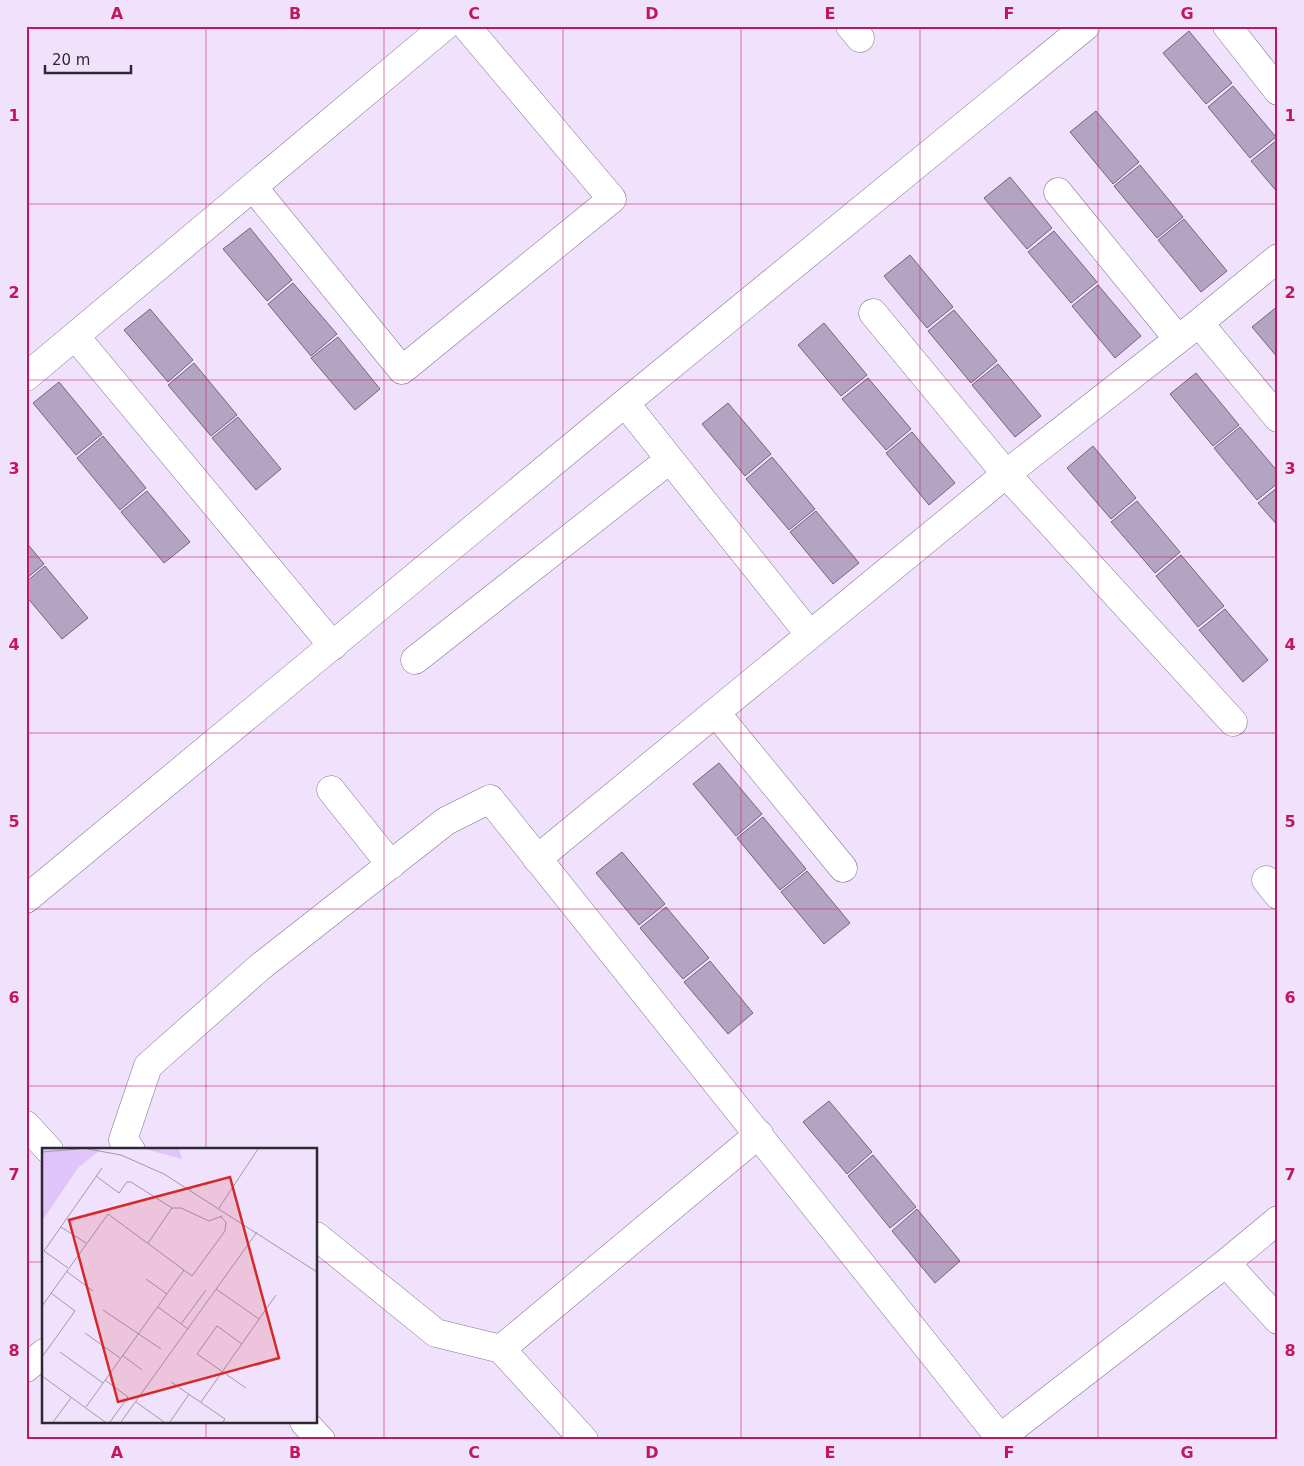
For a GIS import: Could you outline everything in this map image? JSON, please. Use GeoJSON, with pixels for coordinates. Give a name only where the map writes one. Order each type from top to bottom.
{"type":"FeatureCollection","features":[{"type":"Feature","properties":{"kind":"street"},"geometry":{"type":"LineString","coordinates":[[26,377],[445,26]]}},
{"type":"Feature","properties":{"kind":"street"},"geometry":{"type":"LineString","coordinates":[[253,187],[402,370],[612,199],[466,26]]}},
{"type":"Feature","properties":{"kind":"street"},"geometry":{"type":"LineString","coordinates":[[26,900],[625,403],[1086,26]]}},
{"type":"Feature","properties":{"kind":"street"},"geometry":{"type":"LineString","coordinates":[[1227,26],[1278,91]]}},
{"type":"Feature","properties":{"kind":"street"},"geometry":{"type":"LineString","coordinates":[[1058,192],[1178,339]]}},
{"type":"Feature","properties":{"kind":"street"},"geometry":{"type":"LineString","coordinates":[[537,858],[1006,474],[1199,323],[1278,258]]}},
{"type":"Feature","properties":{"kind":"street"},"geometry":{"type":"LineString","coordinates":[[873,313],[1006,474],[1233,722]]}},
{"type":"Feature","properties":{"kind":"street"},"geometry":{"type":"LineString","coordinates":[[1199,323],[1278,418]]}},
{"type":"Feature","properties":{"kind":"street"},"geometry":{"type":"LineString","coordinates":[[75,336],[333,646]]}},
{"type":"Feature","properties":{"kind":"street"},"geometry":{"type":"LineString","coordinates":[[625,403],[810,635]]}},
{"type":"Feature","properties":{"kind":"street"},"geometry":{"type":"LineString","coordinates":[[415,660],[669,460]]}},
{"type":"Feature","properties":{"kind":"street"},"geometry":{"type":"LineString","coordinates":[[716,713],[842,868]]}},
{"type":"Feature","properties":{"kind":"street"},"geometry":{"type":"LineString","coordinates":[[331,790],[391,865]]}},
{"type":"Feature","properties":{"kind":"street"},"geometry":{"type":"LineString","coordinates":[[129,1148],[123,1140],[148,1066],[247,977],[446,821],[490,799],[1000,1438],[1278,1220]]}},
{"type":"Feature","properties":{"kind":"street"},"geometry":{"type":"LineString","coordinates":[[26,1125],[47,1148]]}},
{"type":"Feature","properties":{"kind":"street"},"geometry":{"type":"LineString","coordinates":[[501,1349],[759,1134]]}},
{"type":"Feature","properties":{"kind":"street"},"geometry":{"type":"LineString","coordinates":[[318,1238],[436,1333],[501,1349],[584,1440]]}},
{"type":"Feature","properties":{"kind":"street"},"geometry":{"type":"LineString","coordinates":[[1226,1262],[1278,1320]]}},
{"type":"Feature","properties":{"kind":"street"},"geometry":{"type":"LineString","coordinates":[[26,1368],[42,1355]]}},
{"type":"Feature","properties":{"kind":"street"},"geometry":{"type":"LineString","coordinates":[[306,1424],[321,1440]]}},
{"type":"Feature","properties":{"kind":"building"},"geometry":{"type":"Polygon","coordinates":[[[1189,31],[1232,83],[1206,104],[1163,53],[1189,31]]]}},
{"type":"Feature","properties":{"kind":"building"},"geometry":{"type":"Polygon","coordinates":[[[1233,86],[1276,137],[1250,158],[1208,107],[1233,86]]]}},
{"type":"Feature","properties":{"kind":"building"},"geometry":{"type":"Polygon","coordinates":[[[1096,111],[1139,162],[1113,184],[1070,132],[1096,111]]]}},
{"type":"Feature","properties":{"kind":"building"},"geometry":{"type":"Polygon","coordinates":[[[1278,141],[1278,193],[1251,161],[1278,141]]]}},
{"type":"Feature","properties":{"kind":"building"},"geometry":{"type":"Polygon","coordinates":[[[1140,165],[1183,217],[1157,238],[1114,186],[1140,165]]]}},
{"type":"Feature","properties":{"kind":"building"},"geometry":{"type":"Polygon","coordinates":[[[1010,177],[1052,228],[1027,249],[984,198],[1010,177]]]}},
{"type":"Feature","properties":{"kind":"building"},"geometry":{"type":"Polygon","coordinates":[[[1184,219],[1227,271],[1201,292],[1158,240],[1184,219]]]}},
{"type":"Feature","properties":{"kind":"building"},"geometry":{"type":"Polygon","coordinates":[[[250,228],[292,280],[267,301],[223,249],[250,228]]]}},
{"type":"Feature","properties":{"kind":"building"},"geometry":{"type":"Polygon","coordinates":[[[1054,231],[1097,282],[1071,303],[1028,252],[1054,231]]]}},
{"type":"Feature","properties":{"kind":"building"},"geometry":{"type":"Polygon","coordinates":[[[910,255],[953,307],[927,328],[884,276],[910,255]]]}},
{"type":"Feature","properties":{"kind":"building"},"geometry":{"type":"Polygon","coordinates":[[[293,283],[337,334],[311,356],[268,304],[293,283]]]}},
{"type":"Feature","properties":{"kind":"building"},"geometry":{"type":"Polygon","coordinates":[[[1098,285],[1141,336],[1115,358],[1072,306],[1098,285]]]}},
{"type":"Feature","properties":{"kind":"building"},"geometry":{"type":"Polygon","coordinates":[[[1278,306],[1278,358],[1252,327],[1278,306]]]}},
{"type":"Feature","properties":{"kind":"building"},"geometry":{"type":"Polygon","coordinates":[[[150,309],[193,360],[168,382],[124,330],[150,309]]]}},
{"type":"Feature","properties":{"kind":"building"},"geometry":{"type":"Polygon","coordinates":[[[954,310],[997,361],[971,383],[928,331],[954,310]]]}},
{"type":"Feature","properties":{"kind":"building"},"geometry":{"type":"Polygon","coordinates":[[[824,323],[867,375],[841,396],[798,345],[824,323]]]}},
{"type":"Feature","properties":{"kind":"building"},"geometry":{"type":"Polygon","coordinates":[[[338,337],[380,389],[355,410],[311,358],[338,337]]]}},
{"type":"Feature","properties":{"kind":"building"},"geometry":{"type":"Polygon","coordinates":[[[194,363],[237,415],[211,436],[168,385],[194,363]]]}},
{"type":"Feature","properties":{"kind":"building"},"geometry":{"type":"Polygon","coordinates":[[[998,364],[1041,416],[1015,437],[972,385],[998,364]]]}},
{"type":"Feature","properties":{"kind":"building"},"geometry":{"type":"Polygon","coordinates":[[[1196,373],[1239,425],[1213,446],[1170,394],[1196,373]]]}},
{"type":"Feature","properties":{"kind":"building"},"geometry":{"type":"Polygon","coordinates":[[[868,378],[911,429],[886,450],[842,399],[868,378]]]}},
{"type":"Feature","properties":{"kind":"building"},"geometry":{"type":"Polygon","coordinates":[[[59,382],[102,434],[76,455],[33,403],[59,382]]]}},
{"type":"Feature","properties":{"kind":"building"},"geometry":{"type":"Polygon","coordinates":[[[728,403],[771,454],[745,476],[702,424],[728,403]]]}},
{"type":"Feature","properties":{"kind":"building"},"geometry":{"type":"Polygon","coordinates":[[[238,417],[281,469],[256,490],[212,438],[238,417]]]}},
{"type":"Feature","properties":{"kind":"building"},"geometry":{"type":"Polygon","coordinates":[[[1240,427],[1278,472],[1278,483],[1257,500],[1214,448],[1240,427]]]}},
{"type":"Feature","properties":{"kind":"building"},"geometry":{"type":"Polygon","coordinates":[[[912,432],[955,483],[929,505],[886,453],[912,432]]]}},
{"type":"Feature","properties":{"kind":"building"},"geometry":{"type":"Polygon","coordinates":[[[103,436],[146,488],[120,510],[77,458],[103,436]]]}},
{"type":"Feature","properties":{"kind":"building"},"geometry":{"type":"Polygon","coordinates":[[[1093,446],[1136,498],[1111,519],[1067,468],[1093,446]]]}},
{"type":"Feature","properties":{"kind":"building"},"geometry":{"type":"Polygon","coordinates":[[[772,457],[815,509],[789,530],[746,479],[772,457]]]}},
{"type":"Feature","properties":{"kind":"building"},"geometry":{"type":"Polygon","coordinates":[[[1278,487],[1278,526],[1258,503],[1278,487]]]}},
{"type":"Feature","properties":{"kind":"building"},"geometry":{"type":"Polygon","coordinates":[[[147,491],[190,542],[164,563],[121,512],[147,491]]]}},
{"type":"Feature","properties":{"kind":"building"},"geometry":{"type":"Polygon","coordinates":[[[1137,501],[1180,552],[1155,573],[1111,522],[1137,501]]]}},
{"type":"Feature","properties":{"kind":"building"},"geometry":{"type":"Polygon","coordinates":[[[816,511],[859,563],[833,584],[790,532],[816,511]]]}},
{"type":"Feature","properties":{"kind":"building"},"geometry":{"type":"Polygon","coordinates":[[[26,542],[44,564],[26,579],[26,542]]]}},
{"type":"Feature","properties":{"kind":"building"},"geometry":{"type":"Polygon","coordinates":[[[1181,555],[1224,606],[1198,627],[1156,576],[1181,555]]]}},
{"type":"Feature","properties":{"kind":"building"},"geometry":{"type":"Polygon","coordinates":[[[45,566],[88,618],[62,639],[26,596],[26,582],[45,566]]]}},
{"type":"Feature","properties":{"kind":"building"},"geometry":{"type":"Polygon","coordinates":[[[1225,609],[1268,660],[1243,682],[1199,630],[1225,609]]]}},
{"type":"Feature","properties":{"kind":"building"},"geometry":{"type":"Polygon","coordinates":[[[719,763],[762,814],[736,836],[693,784],[719,763]]]}},
{"type":"Feature","properties":{"kind":"building"},"geometry":{"type":"Polygon","coordinates":[[[763,817],[806,869],[780,890],[737,838],[763,817]]]}},
{"type":"Feature","properties":{"kind":"building"},"geometry":{"type":"Polygon","coordinates":[[[622,852],[665,904],[639,925],[596,873],[622,852]]]}},
{"type":"Feature","properties":{"kind":"building"},"geometry":{"type":"Polygon","coordinates":[[[807,871],[850,923],[824,944],[781,892],[807,871]]]}},
{"type":"Feature","properties":{"kind":"building"},"geometry":{"type":"Polygon","coordinates":[[[666,907],[709,958],[683,979],[640,928],[666,907]]]}},
{"type":"Feature","properties":{"kind":"building"},"geometry":{"type":"Polygon","coordinates":[[[710,961],[753,1013],[728,1034],[684,982],[710,961]]]}},
{"type":"Feature","properties":{"kind":"building"},"geometry":{"type":"Polygon","coordinates":[[[829,1101],[872,1152],[847,1174],[803,1122],[829,1101]]]}},
{"type":"Feature","properties":{"kind":"building"},"geometry":{"type":"Polygon","coordinates":[[[873,1155],[916,1207],[890,1228],[848,1176],[873,1155]]]}},
{"type":"Feature","properties":{"kind":"building"},"geometry":{"type":"Polygon","coordinates":[[[917,1209],[960,1261],[935,1283],[892,1231],[917,1209]]]}}]}
